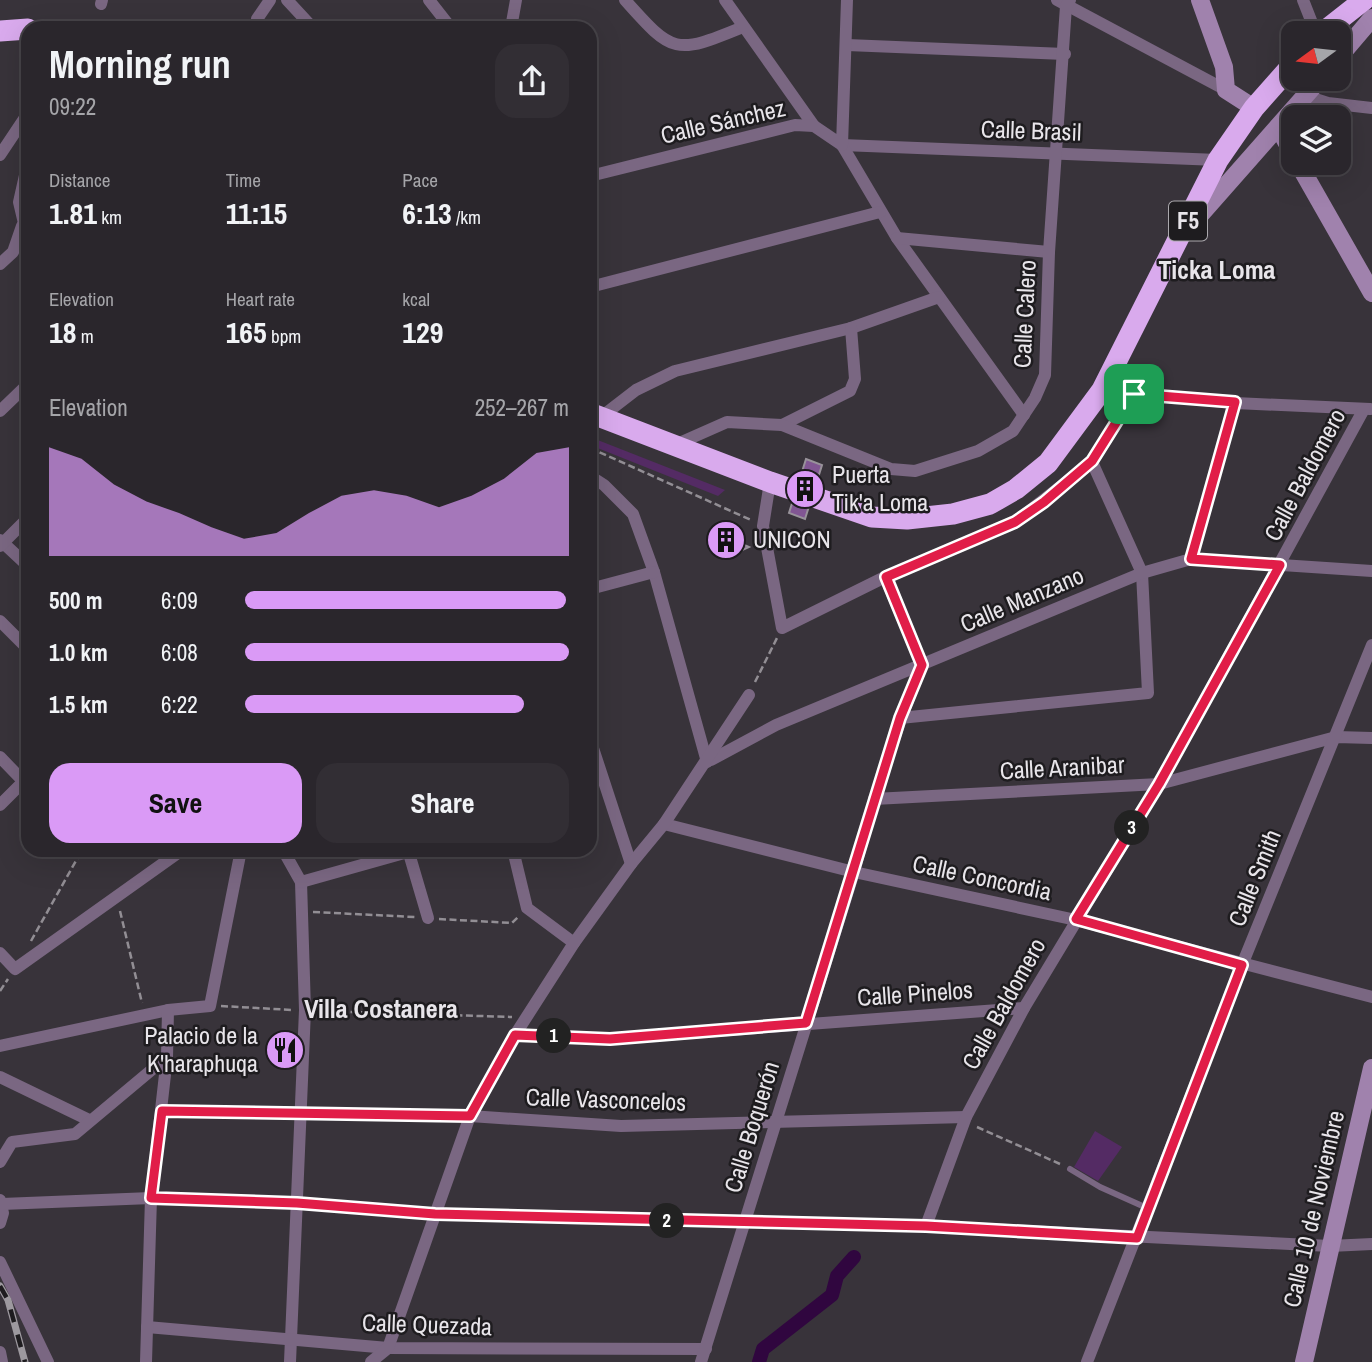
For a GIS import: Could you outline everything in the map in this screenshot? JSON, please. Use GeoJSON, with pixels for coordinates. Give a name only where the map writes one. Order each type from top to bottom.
{"type":"FeatureCollection","features":[{"type":"Feature","properties":{"kind":"highway"},"geometry":{"type":"LineString","coordinates":[[1337,21],[1364,0]]}},
{"type":"Feature","properties":{"kind":"highway","name":"F5"},"geometry":{"type":"LineString","coordinates":[[597,415],[770,482],[872,517],[907,519],[953,514],[990,504],[1016,489],[1048,463],[1102,390],[1218,160],[1254,108],[1281,78]]}},
{"type":"Feature","properties":{"kind":"main road"},"geometry":{"type":"LineString","coordinates":[[1200,0],[1224,67],[1226,90],[1254,108]]}},
{"type":"Feature","properties":{"kind":"main road"},"geometry":{"type":"LineString","coordinates":[[1351,43],[1372,18]]}},
{"type":"Feature","properties":{"kind":"main road"},"geometry":{"type":"LineString","coordinates":[[1178,240],[1310,91]]}},
{"type":"Feature","properties":{"kind":"main road"},"geometry":{"type":"LineString","coordinates":[[1278,127],[1281,132]]}},
{"type":"Feature","properties":{"kind":"main road"},"geometry":{"type":"LineString","coordinates":[[1305,175],[1372,293]]}},
{"type":"Feature","properties":{"kind":"main road","name":"Calle 10 de Noviembre"},"geometry":{"type":"LineString","coordinates":[[1304,1362],[1372,1068]]}},
{"type":"Feature","properties":{"kind":"street"},"geometry":{"type":"LineString","coordinates":[[257,19],[270,0]]}},
{"type":"Feature","properties":{"kind":"street"},"geometry":{"type":"LineString","coordinates":[[287,0],[306,21]]}},
{"type":"Feature","properties":{"kind":"street"},"geometry":{"type":"LineString","coordinates":[[429,0],[446,21]]}},
{"type":"Feature","properties":{"kind":"street"},"geometry":{"type":"LineString","coordinates":[[512,21],[516,0]]}},
{"type":"Feature","properties":{"kind":"street"},"geometry":{"type":"LineString","coordinates":[[625,0],[660,39],[675,46],[701,44],[743,27]]}},
{"type":"Feature","properties":{"kind":"street"},"geometry":{"type":"LineString","coordinates":[[725,0],[814,126]]}},
{"type":"Feature","properties":{"kind":"street"},"geometry":{"type":"LineString","coordinates":[[847,0],[842,145],[897,238],[1024,415]]}},
{"type":"Feature","properties":{"kind":"street"},"geometry":{"type":"LineString","coordinates":[[1303,0],[1311,21]]}},
{"type":"Feature","properties":{"kind":"street"},"geometry":{"type":"LineString","coordinates":[[1064,2],[1226,90]]}},
{"type":"Feature","properties":{"kind":"street","name":"Calle Calero"},"geometry":{"type":"LineString","coordinates":[[674,446],[727,422],[782,425],[891,469],[915,471],[978,451],[1013,431],[1045,375],[1055,152],[1065,54],[1064,2]]}},
{"type":"Feature","properties":{"kind":"street"},"geometry":{"type":"LineString","coordinates":[[847,45],[1065,54]]}},
{"type":"Feature","properties":{"kind":"street"},"geometry":{"type":"LineString","coordinates":[[1306,96],[1328,103],[1372,108]]}},
{"type":"Feature","properties":{"kind":"street"},"geometry":{"type":"LineString","coordinates":[[0,155],[21,124]]}},
{"type":"Feature","properties":{"kind":"street","name":"Calle Sánchez"},"geometry":{"type":"LineString","coordinates":[[597,174],[771,130],[814,126],[842,145]]}},
{"type":"Feature","properties":{"kind":"street","name":"Calle Brasil"},"geometry":{"type":"LineString","coordinates":[[842,145],[1218,160]]}},
{"type":"Feature","properties":{"kind":"street"},"geometry":{"type":"LineString","coordinates":[[21,193],[21,218]]}},
{"type":"Feature","properties":{"kind":"street"},"geometry":{"type":"LineString","coordinates":[[597,286],[880,212]]}},
{"type":"Feature","properties":{"kind":"street"},"geometry":{"type":"LineString","coordinates":[[0,264],[13,252],[21,229]]}},
{"type":"Feature","properties":{"kind":"street"},"geometry":{"type":"LineString","coordinates":[[897,238],[1049,252]]}},
{"type":"Feature","properties":{"kind":"street"},"geometry":{"type":"LineString","coordinates":[[597,414],[636,390],[675,371],[851,328],[939,297]]}},
{"type":"Feature","properties":{"kind":"street"},"geometry":{"type":"LineString","coordinates":[[782,425],[850,391],[855,379],[851,328]]}},
{"type":"Feature","properties":{"kind":"street"},"geometry":{"type":"LineString","coordinates":[[1102,390],[1235,402],[1368,409]]}},
{"type":"Feature","properties":{"kind":"street"},"geometry":{"type":"LineString","coordinates":[[0,411],[21,391]]}},
{"type":"Feature","properties":{"kind":"street"},"geometry":{"type":"LineString","coordinates":[[770,482],[763,526],[782,628],[886,577],[1015,522],[1092,461],[1134,394]]}},
{"type":"Feature","properties":{"kind":"street"},"geometry":{"type":"LineString","coordinates":[[1191,559],[1235,402]]}},
{"type":"Feature","properties":{"kind":"street","name":"Calle Baldomero"},"geometry":{"type":"LineString","coordinates":[[926,1226],[965,1119],[1024,1008],[1159,784],[1368,409]]}},
{"type":"Feature","properties":{"kind":"street"},"geometry":{"type":"LineString","coordinates":[[900,718],[1148,693],[1142,573],[1092,461]]}},
{"type":"Feature","properties":{"kind":"street"},"geometry":{"type":"LineString","coordinates":[[597,480],[633,514],[654,572],[707,762]]}},
{"type":"Feature","properties":{"kind":"street"},"geometry":{"type":"LineString","coordinates":[[21,524],[1,543],[21,560]]}},
{"type":"Feature","properties":{"kind":"street","name":"Calle Manzano"},"geometry":{"type":"LineString","coordinates":[[707,762],[776,725],[1142,573],[1191,559],[1372,571]]}},
{"type":"Feature","properties":{"kind":"street"},"geometry":{"type":"LineString","coordinates":[[597,587],[654,572]]}},
{"type":"Feature","properties":{"kind":"street"},"geometry":{"type":"LineString","coordinates":[[886,577],[922,665]]}},
{"type":"Feature","properties":{"kind":"street"},"geometry":{"type":"LineString","coordinates":[[0,621],[21,642]]}},
{"type":"Feature","properties":{"kind":"street","name":"Calle Smith"},"geometry":{"type":"LineString","coordinates":[[1087,1362],[1149,1209],[1242,965],[1372,645]]}},
{"type":"Feature","properties":{"kind":"street","name":"Calle Boquerón"},"geometry":{"type":"LineString","coordinates":[[701,1362],[854,872],[874,799],[900,718],[922,665]]}},
{"type":"Feature","properties":{"kind":"street"},"geometry":{"type":"LineString","coordinates":[[371,1362],[388,1348],[470,1116],[515,1035],[574,943],[631,864],[664,824],[749,695]]}},
{"type":"Feature","properties":{"kind":"street","name":"Calle Aranibar"},"geometry":{"type":"LineString","coordinates":[[874,799],[1159,784],[1336,737],[1372,737]]}},
{"type":"Feature","properties":{"kind":"street"},"geometry":{"type":"LineString","coordinates":[[0,757],[21,778]]}},
{"type":"Feature","properties":{"kind":"street"},"geometry":{"type":"LineString","coordinates":[[597,760],[631,864]]}},
{"type":"Feature","properties":{"kind":"street"},"geometry":{"type":"LineString","coordinates":[[0,805],[21,787]]}},
{"type":"Feature","properties":{"kind":"street","name":"Calle Concordia"},"geometry":{"type":"LineString","coordinates":[[664,824],[854,872],[1076,919],[1242,965],[1372,997]]}},
{"type":"Feature","properties":{"kind":"street"},"geometry":{"type":"LineString","coordinates":[[0,953],[15,969],[172,857]]}},
{"type":"Feature","properties":{"kind":"street"},"geometry":{"type":"LineString","coordinates":[[0,1046],[168,1010],[210,1006],[240,857]]}},
{"type":"Feature","properties":{"kind":"street"},"geometry":{"type":"LineString","coordinates":[[287,857],[301,882]]}},
{"type":"Feature","properties":{"kind":"street"},"geometry":{"type":"LineString","coordinates":[[290,1362],[305,1010],[301,882],[294,857]]}},
{"type":"Feature","properties":{"kind":"street"},"geometry":{"type":"LineString","coordinates":[[301,882],[389,857]]}},
{"type":"Feature","properties":{"kind":"street"},"geometry":{"type":"LineString","coordinates":[[412,857],[428,918]]}},
{"type":"Feature","properties":{"kind":"street"},"geometry":{"type":"LineString","coordinates":[[515,857],[527,908],[574,943]]}},
{"type":"Feature","properties":{"kind":"street","name":"Calle Pinelos"},"geometry":{"type":"LineString","coordinates":[[515,1035],[610,1039],[1024,1008]]}},
{"type":"Feature","properties":{"kind":"street"},"geometry":{"type":"LineString","coordinates":[[146,1362],[151,1198],[167,1057],[168,1010]]}},
{"type":"Feature","properties":{"kind":"street"},"geometry":{"type":"LineString","coordinates":[[0,1162],[12,1142],[75,1134],[167,1057]]}},
{"type":"Feature","properties":{"kind":"street"},"geometry":{"type":"LineString","coordinates":[[0,1077],[89,1120]]}},
{"type":"Feature","properties":{"kind":"street","name":"Calle Vasconcelos"},"geometry":{"type":"LineString","coordinates":[[162,1111],[299,1111],[470,1116],[621,1126],[965,1119]]}},
{"type":"Feature","properties":{"kind":"street"},"geometry":{"type":"LineString","coordinates":[[0,1223],[1,1202],[32,1204],[151,1198],[297,1203],[435,1214],[744,1224],[926,1226],[1330,1246],[1372,1244]]}},
{"type":"Feature","properties":{"kind":"street"},"geometry":{"type":"LineString","coordinates":[[0,1262],[48,1362]]}},
{"type":"Feature","properties":{"kind":"street","name":"Calle Quezada"},"geometry":{"type":"LineString","coordinates":[[148,1327],[290,1337],[388,1348],[706,1349]]}},
{"type":"Feature","properties":{"kind":"street"},"geometry":{"type":"LineString","coordinates":[[0,1352],[2,1362]]}},
{"type":"Feature","properties":{"kind":"lane"},"geometry":{"type":"LineString","coordinates":[[1070,1169],[1100,1187],[1149,1209]]}},
{"type":"Feature","properties":{"kind":"path"},"geometry":{"type":"LineString","coordinates":[[597,451],[763,526]]}},
{"type":"Feature","properties":{"kind":"path"},"geometry":{"type":"LineString","coordinates":[[749,695],[782,628]]}},
{"type":"Feature","properties":{"kind":"path"},"geometry":{"type":"LineString","coordinates":[[29,945],[78,857]]}},
{"type":"Feature","properties":{"kind":"path"},"geometry":{"type":"LineString","coordinates":[[117,897],[145,1016]]}},
{"type":"Feature","properties":{"kind":"path"},"geometry":{"type":"LineString","coordinates":[[0,991],[15,969]]}},
{"type":"Feature","properties":{"kind":"path"},"geometry":{"type":"LineString","coordinates":[[210,1006],[529,1017]]}},
{"type":"Feature","properties":{"kind":"path"},"geometry":{"type":"LineString","coordinates":[[965,1119],[1070,1169]]}},
{"type":"Feature","properties":{"kind":"shaded area"},"geometry":{"type":"Polygon","coordinates":[[[597,440],[725,490],[718,496],[597,448],[597,440]]]}},
{"type":"Feature","properties":{"kind":"shaded area"},"geometry":{"type":"Polygon","coordinates":[[[1095,1131],[1122,1147],[1098,1181],[1074,1167],[1095,1131]]]}},
{"type":"Feature","properties":{"kind":"building","name":"Puerta Tik'a Loma"},"geometry":{"type":"Polygon","coordinates":[[[806,459],[822,465],[805,519],[789,513],[806,459]]]}},
{"type":"Feature","properties":{"kind":"building","name":"UNICON"},"geometry":{"type":"Polygon","coordinates":[[[717,533],[749,547],[724,558],[717,533]]]}},
{"type":"Feature","properties":{"kind":"waterway"},"geometry":{"type":"LineString","coordinates":[[759,1362],[763,1349],[832,1295],[837,1276],[854,1257]]}},
{"type":"Feature","properties":{"kind":"railway"},"geometry":{"type":"LineString","coordinates":[[0,1286],[8,1300],[25,1362]]}},
{"type":"Feature","properties":{"kind":"place","name":"Puerta Tik'a Loma"},"geometry":{"type":"Point","coordinates":[805,489]}},
{"type":"Feature","properties":{"kind":"place","name":"UNICON"},"geometry":{"type":"Point","coordinates":[726,540]}},
{"type":"Feature","properties":{"kind":"place","name":"Palacio de la K'haraphuqa"},"geometry":{"type":"Point","coordinates":[285,1050]}},
{"type":"Feature","properties":{"kind":"district","name":"Ticka Loma"},"geometry":{"type":"Point","coordinates":[1217,270]}},
{"type":"Feature","properties":{"kind":"district","name":"Villa Costanera"},"geometry":{"type":"Point","coordinates":[381,1009]}},
{"type":"Feature","properties":{"kind":"route"},"geometry":{"type":"LineString","coordinates":[[1134,394],[1235,402],[1191,559],[1280,565],[1159,784],[1076,919],[1242,965],[1137,1238],[926,1226],[744,1224],[435,1214],[297,1203],[151,1198],[162,1111],[299,1111],[470,1116],[515,1035],[610,1039],[806,1023],[900,718],[922,665],[886,577],[1015,522],[1044,502],[1092,461],[1134,394]]}}]}
